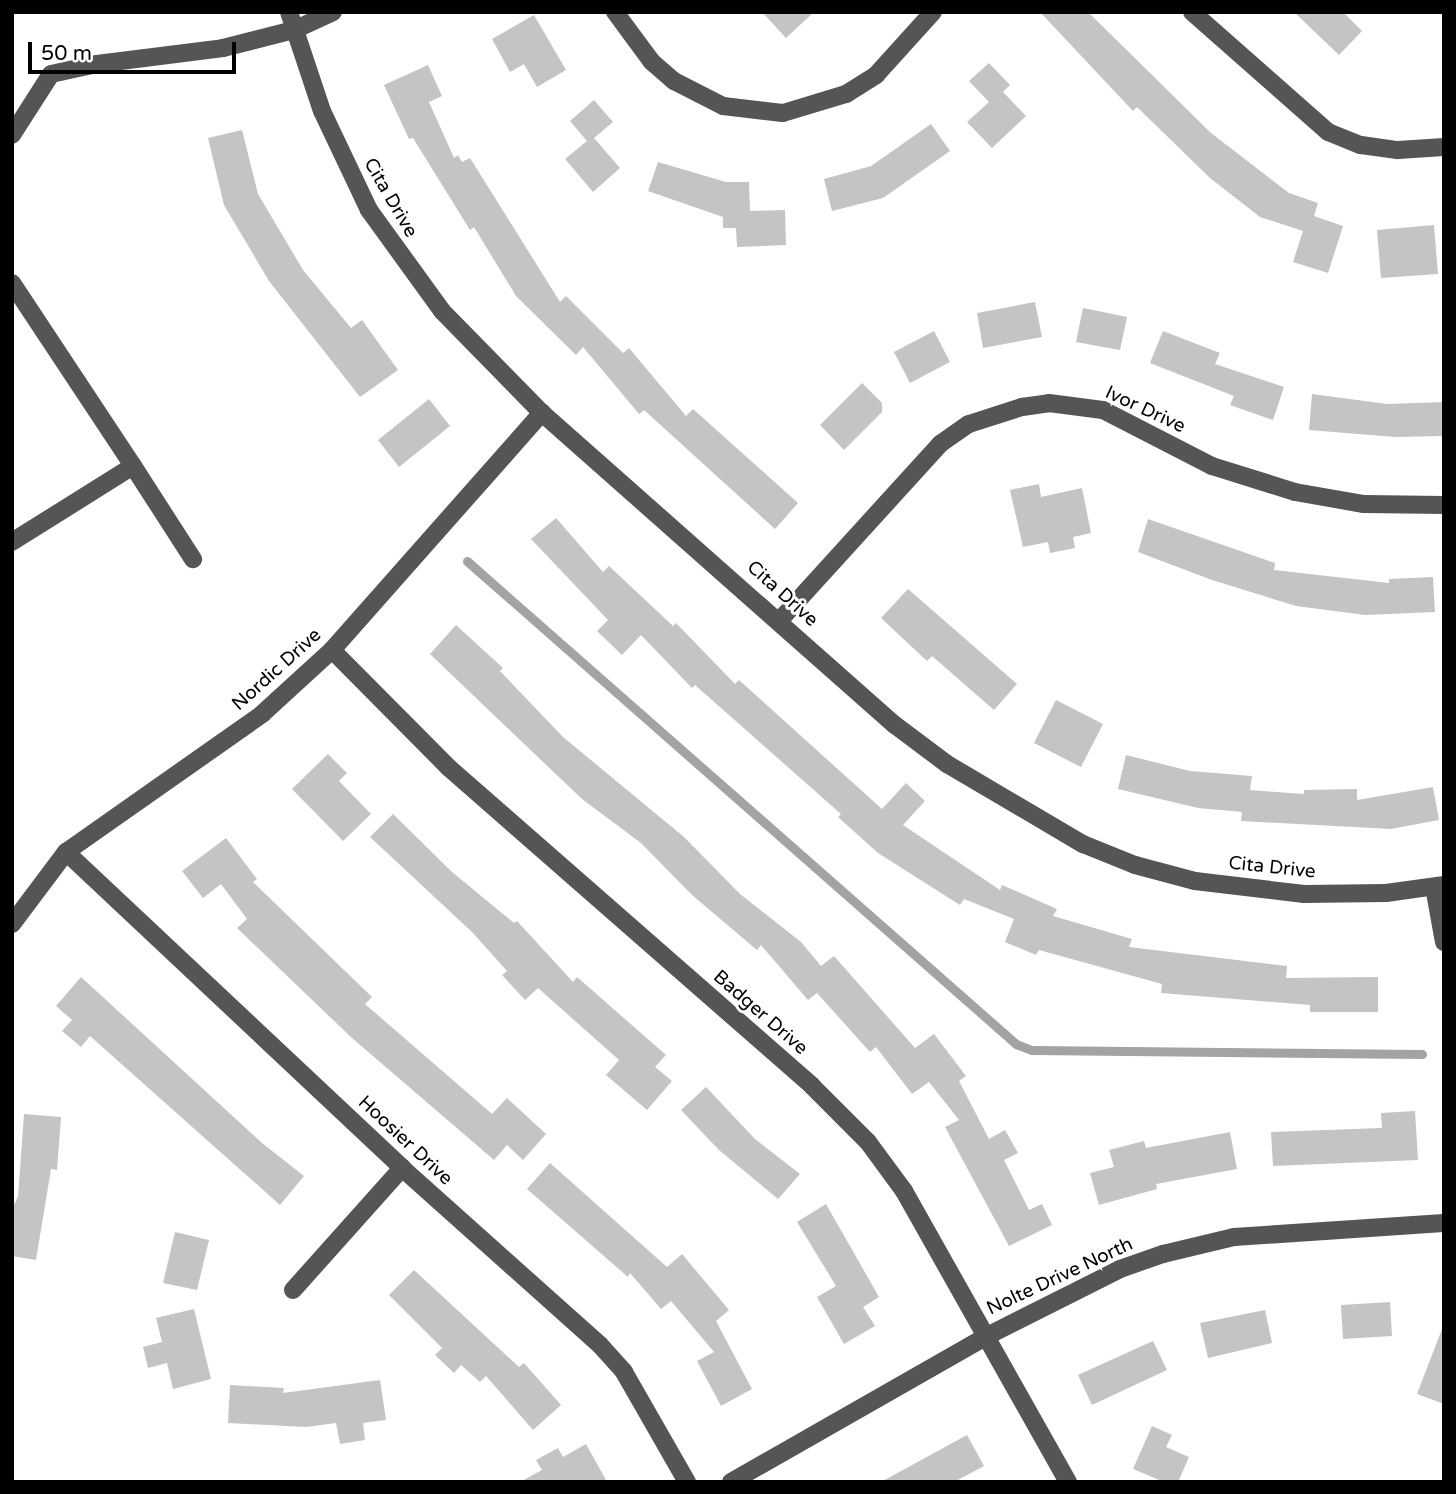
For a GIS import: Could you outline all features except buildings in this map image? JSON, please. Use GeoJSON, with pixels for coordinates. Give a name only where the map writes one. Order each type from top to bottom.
{"type":"FeatureCollection","features":[{"type":"Feature","properties":{"kind":"street"},"geometry":{"type":"LineString","coordinates":[[12,135],[51,74],[223,48],[291,21],[333,12]]}},
{"type":"Feature","properties":{"kind":"street"},"geometry":{"type":"LineString","coordinates":[[615,12],[652,62],[674,80],[723,106],[783,113],[846,94],[876,75],[933,12]]}},
{"type":"Feature","properties":{"kind":"street"},"geometry":{"type":"LineString","coordinates":[[1192,12],[1328,132],[1373,147],[1444,147]]}},
{"type":"Feature","properties":{"kind":"street","name":"Cita Drive"},"geometry":{"type":"LineString","coordinates":[[291,21],[322,111],[369,210],[442,312],[542,413],[780,620],[895,725],[947,764],[1083,844],[1147,868],[1263,891],[1346,894],[1439,886]]}},
{"type":"Feature","properties":{"kind":"street"},"geometry":{"type":"LineString","coordinates":[[12,282],[193,559]]}},
{"type":"Feature","properties":{"kind":"street","name":"Ivor Drive"},"geometry":{"type":"LineString","coordinates":[[780,620],[940,444],[969,425],[1022,407],[1049,403],[1103,410],[1212,466],[1295,492],[1364,504],[1444,505]]}},
{"type":"Feature","properties":{"kind":"street","name":"Nordic Drive"},"geometry":{"type":"LineString","coordinates":[[12,924],[66,852],[104,821],[262,714],[332,650],[542,413]]}},
{"type":"Feature","properties":{"kind":"street"},"geometry":{"type":"LineString","coordinates":[[12,542],[133,466]]}},
{"type":"Feature","properties":{"kind":"street","name":"Badger Drive"},"geometry":{"type":"LineString","coordinates":[[332,650],[458,776],[851,1124],[904,1191],[1068,1482]]}},
{"type":"Feature","properties":{"kind":"street","name":"Hoosier Drive"},"geometry":{"type":"LineString","coordinates":[[66,852],[402,1168],[600,1345],[624,1373],[687,1482]]}},
{"type":"Feature","properties":{"kind":"street"},"geometry":{"type":"LineString","coordinates":[[1439,886],[1444,942]]}},
{"type":"Feature","properties":{"kind":"street"},"geometry":{"type":"LineString","coordinates":[[293,1290],[402,1168]]}},
{"type":"Feature","properties":{"kind":"street","name":"Nolte Drive North"},"geometry":{"type":"LineString","coordinates":[[731,1482],[985,1337],[1121,1269],[1198,1245],[1272,1233],[1444,1223]]}},
{"type":"Feature","properties":{"kind":"waterway"},"geometry":{"type":"LineString","coordinates":[[467,561],[1016,1044],[1032,1050],[1422,1054]]}}]}
